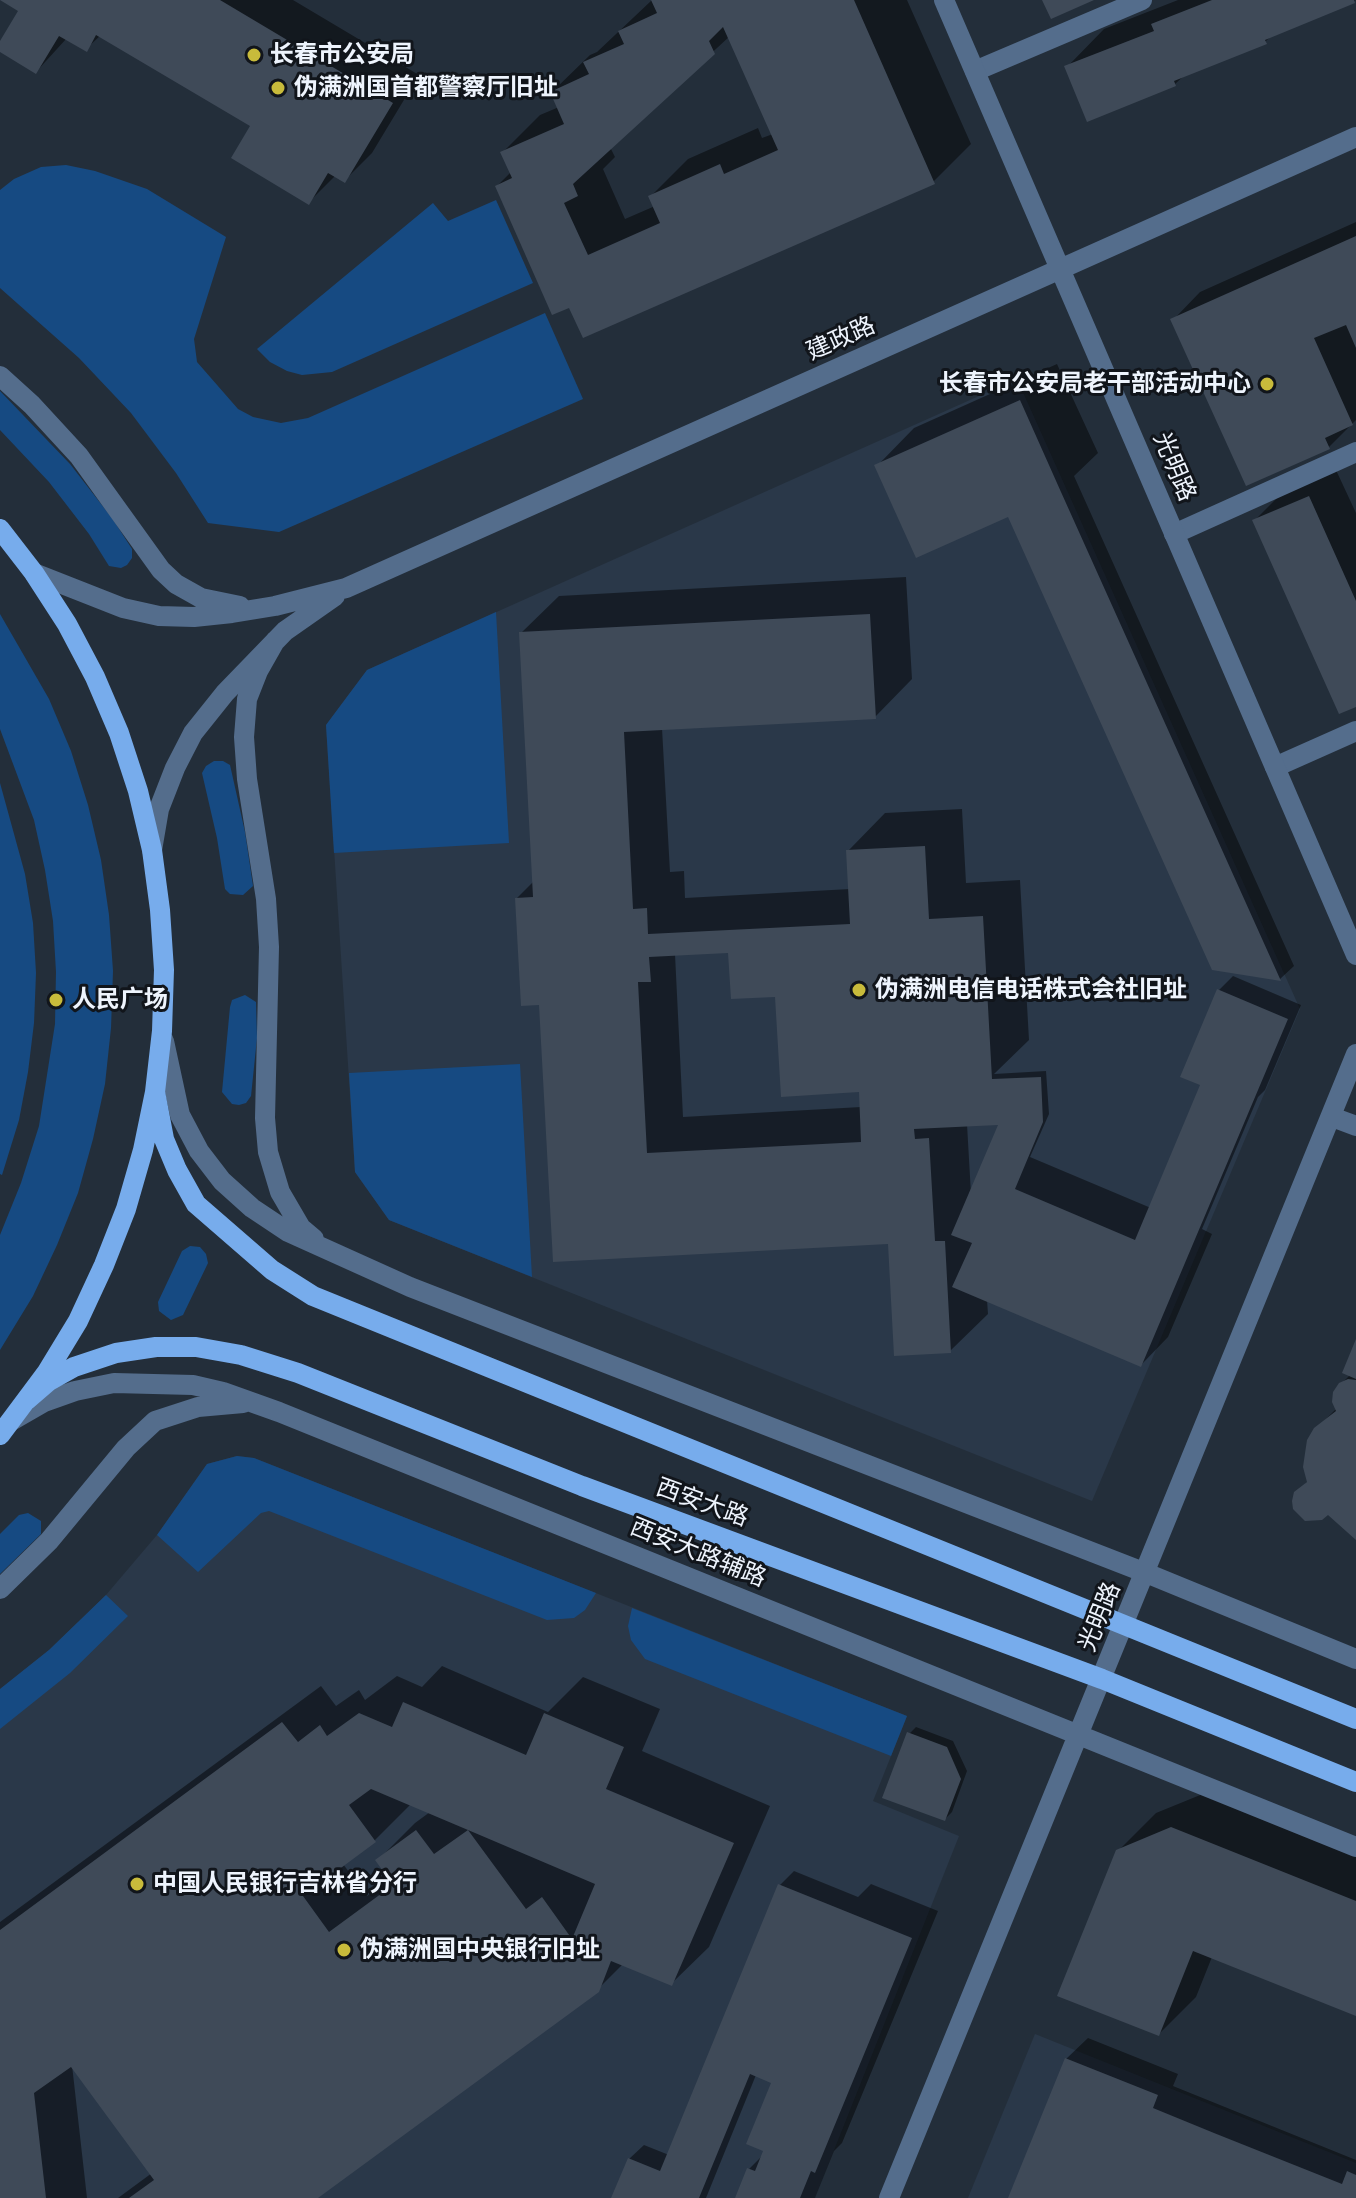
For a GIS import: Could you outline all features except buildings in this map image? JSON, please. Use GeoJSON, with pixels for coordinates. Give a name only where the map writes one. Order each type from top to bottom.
{"type":"FeatureCollection","features":[{"type":"Feature","properties":{"kind":"main road"},"geometry":{"type":"LineString","coordinates":[[0,529],[34,573],[88,664],[119,733],[138,791],[152,850],[164,970],[162,1031],[155,1092],[126,1209],[78,1321],[6,1428]]}},
{"type":"Feature","properties":{"kind":"main road","name":"西安大路"},"geometry":{"type":"LineString","coordinates":[[155,1092],[164,1139],[196,1204],[272,1270],[313,1296],[1356,1719]]}},
{"type":"Feature","properties":{"kind":"main road","name":"西安大路"},"geometry":{"type":"LineString","coordinates":[[27,1400],[49,1381],[74,1367],[116,1353],[156,1347],[196,1347],[241,1355],[298,1373],[582,1486],[1102,1679],[1356,1782]]}},
{"type":"Feature","properties":{"kind":"street","name":"光明路"},"geometry":{"type":"LineString","coordinates":[[944,0],[1356,955]]}},
{"type":"Feature","properties":{"kind":"street"},"geometry":{"type":"LineString","coordinates":[[975,71],[1136,1]]}},
{"type":"Feature","properties":{"kind":"street","name":"建政路"},"geometry":{"type":"LineString","coordinates":[[346,588],[1356,137]]}},
{"type":"Feature","properties":{"kind":"street"},"geometry":{"type":"LineString","coordinates":[[0,376],[79,456],[161,570],[176,584],[201,598],[230,606],[263,608]]}},
{"type":"Feature","properties":{"kind":"street"},"geometry":{"type":"LineString","coordinates":[[1174,534],[1356,452]]}},
{"type":"Feature","properties":{"kind":"street"},"geometry":{"type":"LineString","coordinates":[[34,573],[123,608],[159,616],[194,617],[263,608],[346,588]]}},
{"type":"Feature","properties":{"kind":"street"},"geometry":{"type":"LineString","coordinates":[[152,850],[159,809],[193,733],[225,693],[285,631],[346,588]]}},
{"type":"Feature","properties":{"kind":"street"},"geometry":{"type":"LineString","coordinates":[[275,641],[247,699],[244,737],[268,931],[270,969],[265,1105],[268,1152],[280,1192],[301,1228],[333,1254]]}},
{"type":"Feature","properties":{"kind":"street"},"geometry":{"type":"LineString","coordinates":[[1275,767],[1356,731]]}},
{"type":"Feature","properties":{"kind":"street"},"geometry":{"type":"LineString","coordinates":[[162,1031],[180,1115],[207,1161],[222,1181],[252,1208],[288,1232],[410,1287],[1146,1573],[1356,1659]]}},
{"type":"Feature","properties":{"kind":"street","name":"光明路"},"geometry":{"type":"LineString","coordinates":[[889,2198],[1356,1054]]}},
{"type":"Feature","properties":{"kind":"street"},"geometry":{"type":"LineString","coordinates":[[1332,1117],[1356,1126]]}},
{"type":"Feature","properties":{"kind":"street","name":"西安大路辅路"},"geometry":{"type":"LineString","coordinates":[[6,1428],[44,1402],[75,1391],[114,1383],[193,1385],[223,1392],[1356,1847]]}},
{"type":"Feature","properties":{"kind":"street"},"geometry":{"type":"LineString","coordinates":[[0,1589],[49,1541],[126,1448],[155,1421],[198,1407],[239,1402],[279,1412]]}},
{"type":"Feature","properties":{"kind":"shaded area"},"geometry":{"type":"Polygon","coordinates":[[[66,165],[95,171],[147,189],[226,237],[194,339],[197,362],[238,409],[253,417],[281,423],[308,418],[545,313],[583,399],[279,532],[208,523],[176,473],[131,413],[79,358],[0,288],[0,190],[14,179],[41,167],[66,165]]]}},
{"type":"Feature","properties":{"kind":"shaded area"},"geometry":{"type":"Polygon","coordinates":[[[496,200],[533,283],[332,372],[302,375],[287,371],[270,362],[257,349],[433,203],[448,221],[496,200]]]}},
{"type":"Feature","properties":{"kind":"shaded area"},"geometry":{"type":"Polygon","coordinates":[[[1017,379],[1300,1009],[1092,1501],[389,1220],[355,1172],[326,725],[367,670],[1017,379]]]}},
{"type":"Feature","properties":{"kind":"shaded area"},"geometry":{"type":"Polygon","coordinates":[[[0,391],[70,464],[112,518],[132,549],[132,558],[127,565],[121,568],[109,566],[49,482],[0,430],[0,391]]]}},
{"type":"Feature","properties":{"kind":"shaded area"},"geometry":{"type":"Polygon","coordinates":[[[496,612],[509,843],[334,853],[326,725],[367,670],[496,612]]]}},
{"type":"Feature","properties":{"kind":"shaded area","name":"人民广场"},"geometry":{"type":"Polygon","coordinates":[[[0,614],[49,699],[71,751],[101,860],[113,971],[105,1084],[78,1193],[33,1296],[0,1350],[0,1235],[39,1126],[55,1024],[56,972],[53,921],[34,820],[0,729],[0,614]]]}},
{"type":"Feature","properties":{"kind":"shaded area"},"geometry":{"type":"Polygon","coordinates":[[[214,761],[230,765],[245,832],[253,886],[243,895],[230,894],[225,889],[202,773],[214,761]]]}},
{"type":"Feature","properties":{"kind":"shaded area"},"geometry":{"type":"Polygon","coordinates":[[[0,783],[25,874],[33,923],[36,973],[28,1072],[19,1120],[2,1175],[0,1174],[0,783]]]}},
{"type":"Feature","properties":{"kind":"shaded area"},"geometry":{"type":"Polygon","coordinates":[[[245,995],[256,1002],[257,1038],[251,1096],[246,1103],[239,1105],[232,1104],[222,1092],[230,1007],[232,1000],[245,995]]]}},
{"type":"Feature","properties":{"kind":"shaded area"},"geometry":{"type":"Polygon","coordinates":[[[520,1064],[532,1277],[389,1220],[355,1172],[349,1073],[520,1064]]]}},
{"type":"Feature","properties":{"kind":"shaded area"},"geometry":{"type":"Polygon","coordinates":[[[190,1246],[200,1247],[208,1263],[183,1315],[171,1320],[159,1311],[158,1302],[182,1251],[190,1246]]]}},
{"type":"Feature","properties":{"kind":"shaded area"},"geometry":{"type":"Polygon","coordinates":[[[237,1456],[254,1458],[907,1716],[873,1801],[959,1836],[815,2198],[0,2198],[0,1689],[49,1650],[106,1595],[157,1535],[207,1464],[237,1456]]]}},
{"type":"Feature","properties":{"kind":"shaded area"},"geometry":{"type":"Polygon","coordinates":[[[237,1456],[254,1458],[596,1593],[585,1610],[574,1618],[547,1620],[269,1511],[261,1513],[198,1572],[157,1535],[207,1464],[237,1456]]]}},
{"type":"Feature","properties":{"kind":"shaded area"},"geometry":{"type":"Polygon","coordinates":[[[28,1513],[41,1521],[41,1534],[0,1574],[0,1534],[19,1515],[28,1513]]]}},
{"type":"Feature","properties":{"kind":"shaded area"},"geometry":{"type":"Polygon","coordinates":[[[106,1595],[128,1616],[70,1673],[0,1729],[0,1689],[49,1650],[106,1595]]]}},
{"type":"Feature","properties":{"kind":"shaded area"},"geometry":{"type":"Polygon","coordinates":[[[632,1608],[907,1716],[891,1756],[645,1659],[631,1640],[628,1626],[632,1608]]]}},
{"type":"Feature","properties":{"kind":"shaded area"},"geometry":{"type":"Polygon","coordinates":[[[1035,2034],[1356,2163],[1356,2198],[968,2198],[1035,2034]]]}},
{"type":"Feature","properties":{"kind":"place","name":"长春市公安局"},"geometry":{"type":"Point","coordinates":[254,55]}},
{"type":"Feature","properties":{"kind":"place","name":"伪满洲国首都警察厅旧址"},"geometry":{"type":"Point","coordinates":[278,88]}},
{"type":"Feature","properties":{"kind":"place","name":"长春市公安局老干部活动中心"},"geometry":{"type":"Point","coordinates":[1267,384]}},
{"type":"Feature","properties":{"kind":"place","name":"伪满洲电信电话株式会社旧址"},"geometry":{"type":"Point","coordinates":[859,990]}},
{"type":"Feature","properties":{"kind":"place","name":"人民广场"},"geometry":{"type":"Point","coordinates":[56,1000]}},
{"type":"Feature","properties":{"kind":"place","name":"中国人民银行吉林省分行"},"geometry":{"type":"Point","coordinates":[137,1884]}},
{"type":"Feature","properties":{"kind":"place","name":"伪满洲国中央银行旧址"},"geometry":{"type":"Point","coordinates":[344,1950]}}]}
